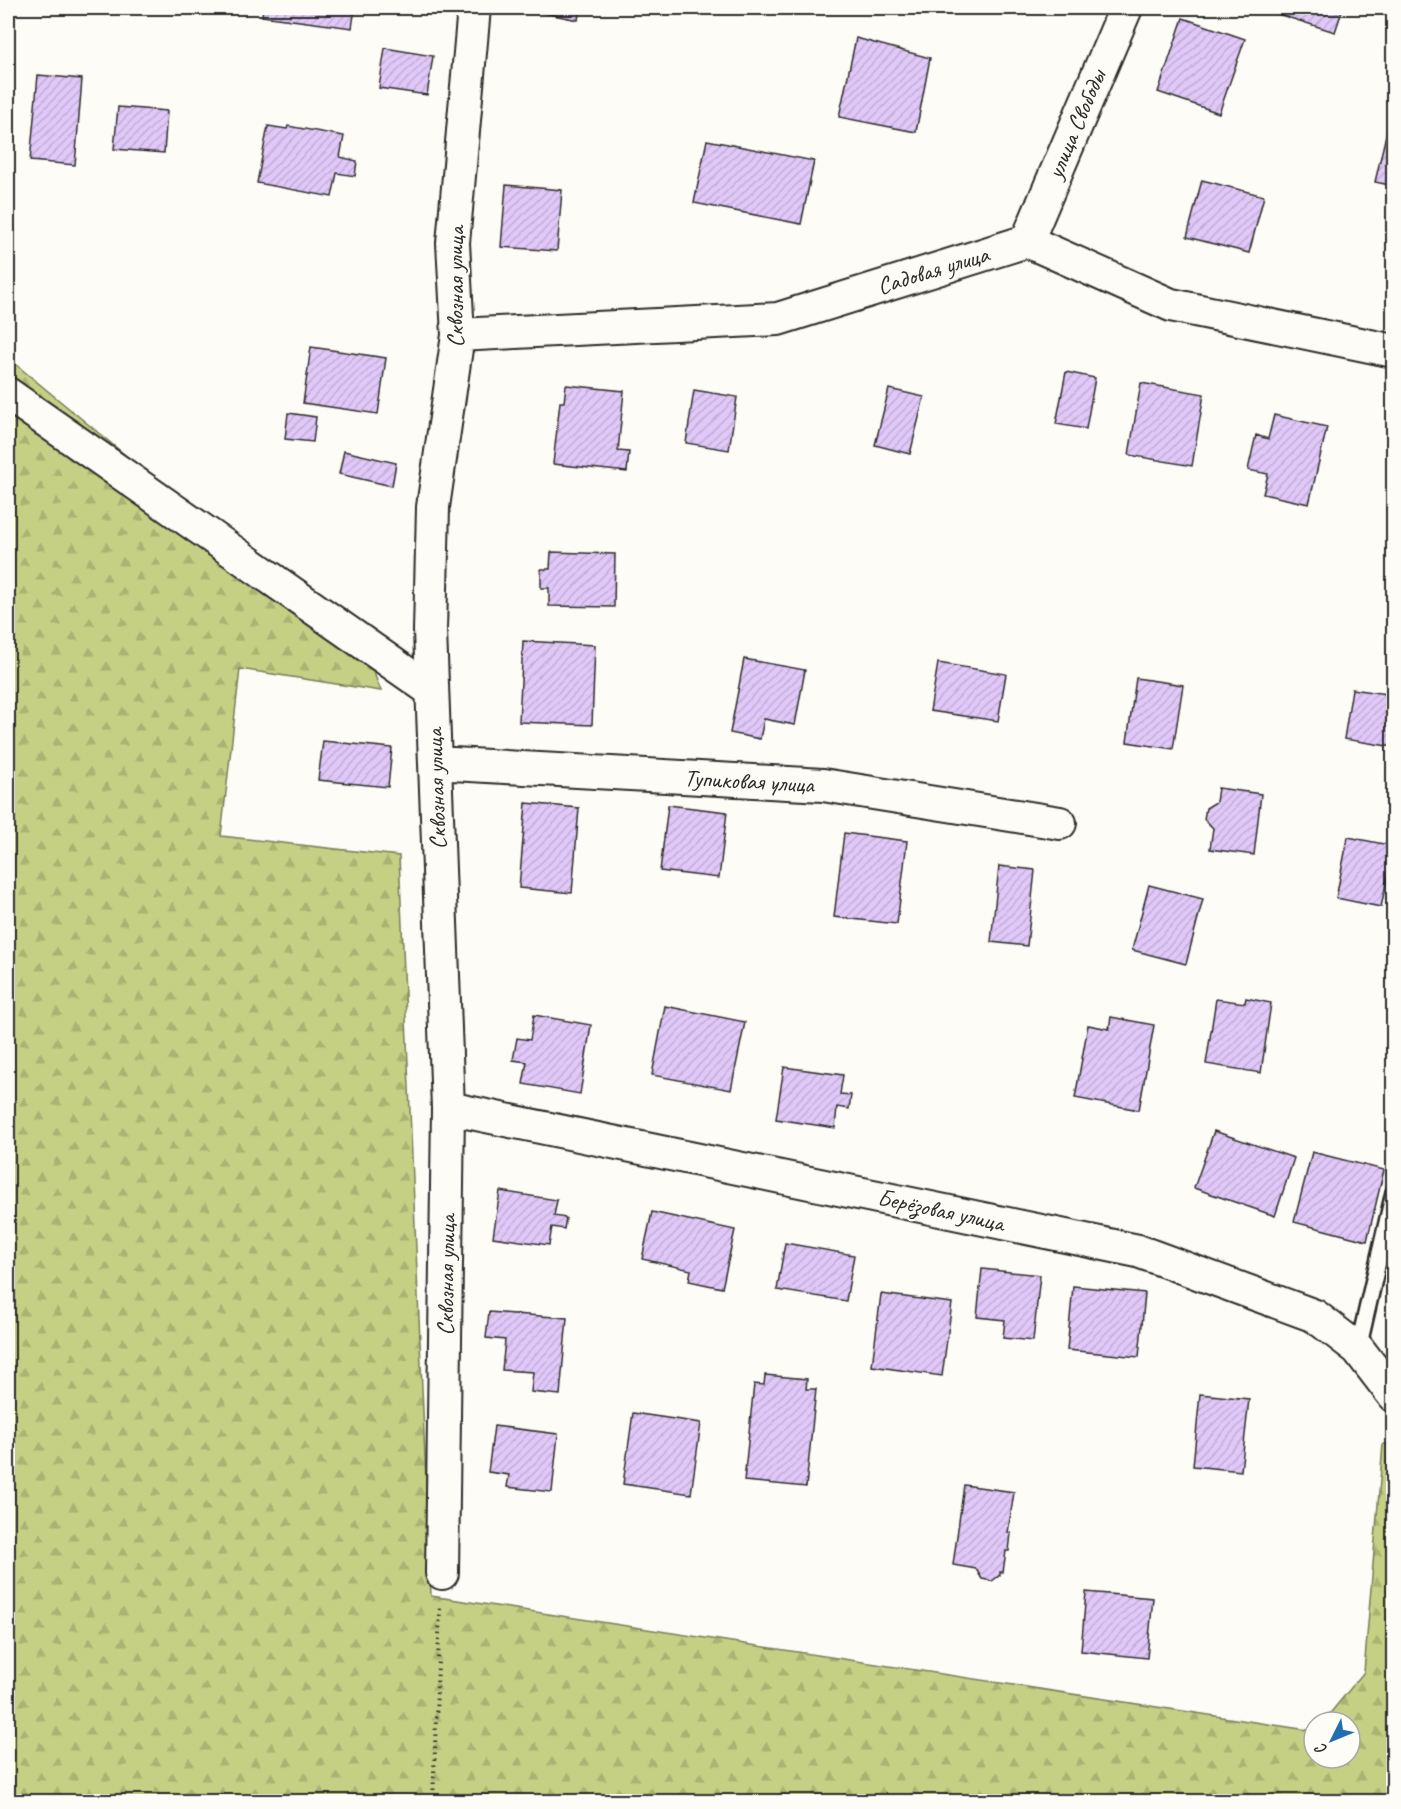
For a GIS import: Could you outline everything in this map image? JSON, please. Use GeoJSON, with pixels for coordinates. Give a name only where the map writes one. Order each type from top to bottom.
{"type":"FeatureCollection","features":[{"type":"Feature","properties":{"kind":"street","name":"Сквозная улица"},"geometry":{"type":"LineString","coordinates":[[442,1573],[448,1108],[430,631],[433,507],[458,335],[453,243],[474,8]]}},
{"type":"Feature","properties":{"kind":"street","name":"улица Свободы"},"geometry":{"type":"LineString","coordinates":[[1027,241],[1126,8]]}},
{"type":"Feature","properties":{"kind":"street","name":"Садовая улица"},"geometry":{"type":"LineString","coordinates":[[458,335],[777,319],[1027,241]]}},
{"type":"Feature","properties":{"kind":"street"},"geometry":{"type":"LineString","coordinates":[[1027,241],[1171,305],[1394,351]]}},
{"type":"Feature","properties":{"kind":"street"},"geometry":{"type":"LineString","coordinates":[[8,394],[432,691]]}},
{"type":"Feature","properties":{"kind":"street","name":"Тупиковая улица"},"geometry":{"type":"LineString","coordinates":[[435,764],[823,785],[1060,823]]}},
{"type":"Feature","properties":{"kind":"street","name":"Берёзовая улица"},"geometry":{"type":"LineString","coordinates":[[448,1108],[1138,1251],[1315,1316],[1358,1348],[1394,1396]]}},
{"type":"Feature","properties":{"kind":"lane"},"geometry":{"type":"LineString","coordinates":[[1358,1348],[1394,1192]]}},
{"type":"Feature","properties":{"kind":"path"},"geometry":{"type":"LineString","coordinates":[[433,1802],[442,1573]]}},
{"type":"Feature","properties":{"kind":"green space"},"geometry":{"type":"Polygon","coordinates":[[[8,358],[367,655],[381,691],[240,669],[221,836],[399,856],[431,1596],[1302,1729],[1302,1770],[1362,1770],[1362,1710],[1333,1710],[1364,1672],[1383,1444],[1393,1445],[1393,1801],[8,1801],[8,358]]]}},
{"type":"Feature","properties":{"kind":"building"},"geometry":{"type":"Polygon","coordinates":[[[263,8],[355,8],[352,28],[262,16],[263,8]]]}},
{"type":"Feature","properties":{"kind":"building"},"geometry":{"type":"Polygon","coordinates":[[[520,8],[580,8],[578,20],[520,8]]]}},
{"type":"Feature","properties":{"kind":"building"},"geometry":{"type":"Polygon","coordinates":[[[1258,8],[1343,8],[1335,32],[1258,8]]]}},
{"type":"Feature","properties":{"kind":"building"},"geometry":{"type":"Polygon","coordinates":[[[1183,18],[1245,39],[1219,113],[1158,92],[1183,18]]]}},
{"type":"Feature","properties":{"kind":"building"},"geometry":{"type":"Polygon","coordinates":[[[856,38],[930,58],[916,132],[839,117],[856,38]]]}},
{"type":"Feature","properties":{"kind":"building"},"geometry":{"type":"Polygon","coordinates":[[[385,48],[433,56],[427,95],[379,88],[385,48]]]}},
{"type":"Feature","properties":{"kind":"building"},"geometry":{"type":"Polygon","coordinates":[[[38,75],[82,79],[75,165],[30,161],[38,75]]]}},
{"type":"Feature","properties":{"kind":"building"},"geometry":{"type":"Polygon","coordinates":[[[118,107],[167,111],[164,153],[114,149],[118,107]]]}},
{"type":"Feature","properties":{"kind":"building"},"geometry":{"type":"Polygon","coordinates":[[[1391,113],[1394,113],[1394,186],[1375,182],[1391,113]]]}},
{"type":"Feature","properties":{"kind":"building"},"geometry":{"type":"Polygon","coordinates":[[[268,126],[287,129],[288,126],[344,136],[340,157],[357,161],[355,176],[337,173],[332,197],[257,183],[268,126]]]}},
{"type":"Feature","properties":{"kind":"building"},"geometry":{"type":"Polygon","coordinates":[[[707,140],[814,161],[801,224],[694,203],[707,140]]]}},
{"type":"Feature","properties":{"kind":"building"},"geometry":{"type":"Polygon","coordinates":[[[1202,180],[1264,196],[1249,253],[1187,237],[1202,180]]]}},
{"type":"Feature","properties":{"kind":"building"},"geometry":{"type":"Polygon","coordinates":[[[506,185],[562,190],[557,251],[501,247],[506,185]]]}},
{"type":"Feature","properties":{"kind":"building"},"geometry":{"type":"Polygon","coordinates":[[[311,347],[386,358],[378,414],[303,403],[311,347]]]}},
{"type":"Feature","properties":{"kind":"building"},"geometry":{"type":"Polygon","coordinates":[[[1066,372],[1095,378],[1086,429],[1056,424],[1066,372]]]}},
{"type":"Feature","properties":{"kind":"building"},"geometry":{"type":"Polygon","coordinates":[[[1141,383],[1204,394],[1192,466],[1129,455],[1141,383]]]}},
{"type":"Feature","properties":{"kind":"building"},"geometry":{"type":"Polygon","coordinates":[[[566,385],[624,391],[618,451],[629,452],[627,472],[553,464],[560,402],[564,402],[566,385]]]}},
{"type":"Feature","properties":{"kind":"building"},"geometry":{"type":"Polygon","coordinates":[[[889,389],[924,397],[910,454],[875,445],[889,389]]]}},
{"type":"Feature","properties":{"kind":"building"},"geometry":{"type":"Polygon","coordinates":[[[694,390],[737,397],[729,450],[686,443],[694,390]]]}},
{"type":"Feature","properties":{"kind":"building"},"geometry":{"type":"Polygon","coordinates":[[[288,413],[316,417],[313,442],[285,439],[288,413]]]}},
{"type":"Feature","properties":{"kind":"building"},"geometry":{"type":"Polygon","coordinates":[[[1274,415],[1327,427],[1309,504],[1263,494],[1268,474],[1248,470],[1256,435],[1268,439],[1274,415]]]}},
{"type":"Feature","properties":{"kind":"building"},"geometry":{"type":"Polygon","coordinates":[[[344,451],[396,463],[392,486],[339,474],[344,451]]]}},
{"type":"Feature","properties":{"kind":"building"},"geometry":{"type":"Polygon","coordinates":[[[551,552],[615,554],[614,607],[549,606],[549,588],[541,588],[541,569],[550,569],[551,552]]]}},
{"type":"Feature","properties":{"kind":"building"},"geometry":{"type":"Polygon","coordinates":[[[523,641],[595,645],[592,725],[519,722],[523,641]]]}},
{"type":"Feature","properties":{"kind":"building"},"geometry":{"type":"Polygon","coordinates":[[[744,659],[805,670],[795,725],[764,719],[760,739],[730,733],[744,659]]]}},
{"type":"Feature","properties":{"kind":"building"},"geometry":{"type":"Polygon","coordinates":[[[938,663],[1006,674],[998,721],[930,711],[938,663]]]}},
{"type":"Feature","properties":{"kind":"building"},"geometry":{"type":"Polygon","coordinates":[[[1136,678],[1183,685],[1173,749],[1127,742],[1136,678]]]}},
{"type":"Feature","properties":{"kind":"building"},"geometry":{"type":"Polygon","coordinates":[[[1352,689],[1394,695],[1394,747],[1344,739],[1352,689]]]}},
{"type":"Feature","properties":{"kind":"building"},"geometry":{"type":"Polygon","coordinates":[[[323,741],[392,748],[388,787],[318,780],[323,741]]]}},
{"type":"Feature","properties":{"kind":"building"},"geometry":{"type":"Polygon","coordinates":[[[1218,788],[1261,794],[1254,855],[1210,849],[1213,828],[1204,819],[1206,808],[1216,802],[1218,788]]]}},
{"type":"Feature","properties":{"kind":"building"},"geometry":{"type":"Polygon","coordinates":[[[526,803],[579,808],[572,893],[519,888],[526,803]]]}},
{"type":"Feature","properties":{"kind":"building"},"geometry":{"type":"Polygon","coordinates":[[[668,805],[727,812],[719,878],[660,871],[668,805]]]}},
{"type":"Feature","properties":{"kind":"building"},"geometry":{"type":"Polygon","coordinates":[[[844,833],[907,841],[897,924],[834,917],[844,833]]]}},
{"type":"Feature","properties":{"kind":"building"},"geometry":{"type":"Polygon","coordinates":[[[1348,837],[1394,846],[1381,907],[1336,898],[1348,837]]]}},
{"type":"Feature","properties":{"kind":"building"},"geometry":{"type":"Polygon","coordinates":[[[999,866],[1035,870],[1027,946],[991,942],[999,866]]]}},
{"type":"Feature","properties":{"kind":"building"},"geometry":{"type":"Polygon","coordinates":[[[1149,885],[1203,899],[1186,964],[1132,950],[1149,885]]]}},
{"type":"Feature","properties":{"kind":"building"},"geometry":{"type":"Polygon","coordinates":[[[1246,998],[1271,1003],[1261,1073],[1206,1064],[1216,999],[1245,1003],[1246,998]]]}},
{"type":"Feature","properties":{"kind":"building"},"geometry":{"type":"Polygon","coordinates":[[[665,1006],[745,1022],[731,1090],[652,1075],[665,1006]]]}},
{"type":"Feature","properties":{"kind":"building"},"geometry":{"type":"Polygon","coordinates":[[[534,1015],[591,1025],[580,1094],[523,1084],[527,1062],[513,1060],[517,1038],[530,1040],[534,1015]]]}},
{"type":"Feature","properties":{"kind":"building"},"geometry":{"type":"Polygon","coordinates":[[[1111,1017],[1154,1025],[1139,1110],[1075,1098],[1088,1025],[1109,1029],[1111,1017]]]}},
{"type":"Feature","properties":{"kind":"building"},"geometry":{"type":"Polygon","coordinates":[[[784,1067],[843,1075],[840,1094],[851,1095],[849,1109],[837,1107],[835,1128],[776,1119],[784,1067]]]}},
{"type":"Feature","properties":{"kind":"building"},"geometry":{"type":"Polygon","coordinates":[[[1214,1131],[1294,1158],[1275,1216],[1194,1188],[1214,1131]]]}},
{"type":"Feature","properties":{"kind":"building"},"geometry":{"type":"Polygon","coordinates":[[[1312,1152],[1384,1170],[1367,1241],[1294,1222],[1312,1152]]]}},
{"type":"Feature","properties":{"kind":"building"},"geometry":{"type":"Polygon","coordinates":[[[500,1191],[557,1200],[554,1216],[566,1218],[564,1229],[552,1227],[549,1245],[493,1237],[500,1191]]]}},
{"type":"Feature","properties":{"kind":"building"},"geometry":{"type":"Polygon","coordinates":[[[652,1212],[735,1230],[722,1288],[689,1281],[691,1270],[642,1259],[652,1212]]]}},
{"type":"Feature","properties":{"kind":"building"},"geometry":{"type":"Polygon","coordinates":[[[785,1243],[854,1255],[846,1301],[777,1290],[785,1243]]]}},
{"type":"Feature","properties":{"kind":"building"},"geometry":{"type":"Polygon","coordinates":[[[982,1269],[1040,1275],[1033,1341],[1003,1338],[1005,1320],[977,1317],[982,1269]]]}},
{"type":"Feature","properties":{"kind":"building"},"geometry":{"type":"Polygon","coordinates":[[[1073,1286],[1145,1293],[1139,1357],[1067,1350],[1073,1286]]]}},
{"type":"Feature","properties":{"kind":"building"},"geometry":{"type":"Polygon","coordinates":[[[881,1294],[952,1303],[942,1376],[872,1366],[881,1294]]]}},
{"type":"Feature","properties":{"kind":"building"},"geometry":{"type":"Polygon","coordinates":[[[489,1312],[567,1318],[560,1395],[531,1392],[533,1372],[502,1370],[505,1340],[486,1338],[489,1312]]]}},
{"type":"Feature","properties":{"kind":"building"},"geometry":{"type":"Polygon","coordinates":[[[765,1375],[807,1379],[806,1389],[816,1389],[806,1487],[744,1481],[754,1384],[764,1385],[765,1375]]]}},
{"type":"Feature","properties":{"kind":"building"},"geometry":{"type":"Polygon","coordinates":[[[1200,1394],[1249,1399],[1241,1471],[1193,1466],[1200,1394]]]}},
{"type":"Feature","properties":{"kind":"building"},"geometry":{"type":"Polygon","coordinates":[[[633,1413],[701,1423],[691,1494],[623,1484],[633,1413]]]}},
{"type":"Feature","properties":{"kind":"building"},"geometry":{"type":"Polygon","coordinates":[[[494,1426],[558,1434],[552,1492],[507,1487],[509,1475],[488,1472],[494,1426]]]}},
{"type":"Feature","properties":{"kind":"building"},"geometry":{"type":"Polygon","coordinates":[[[964,1485],[1014,1492],[1008,1533],[1011,1533],[1009,1551],[1006,1551],[1003,1572],[1000,1572],[1000,1575],[992,1581],[982,1579],[976,1569],[953,1565],[964,1485]]]}},
{"type":"Feature","properties":{"kind":"building"},"geometry":{"type":"Polygon","coordinates":[[[1086,1592],[1153,1598],[1147,1658],[1081,1651],[1086,1592]]]}}]}
